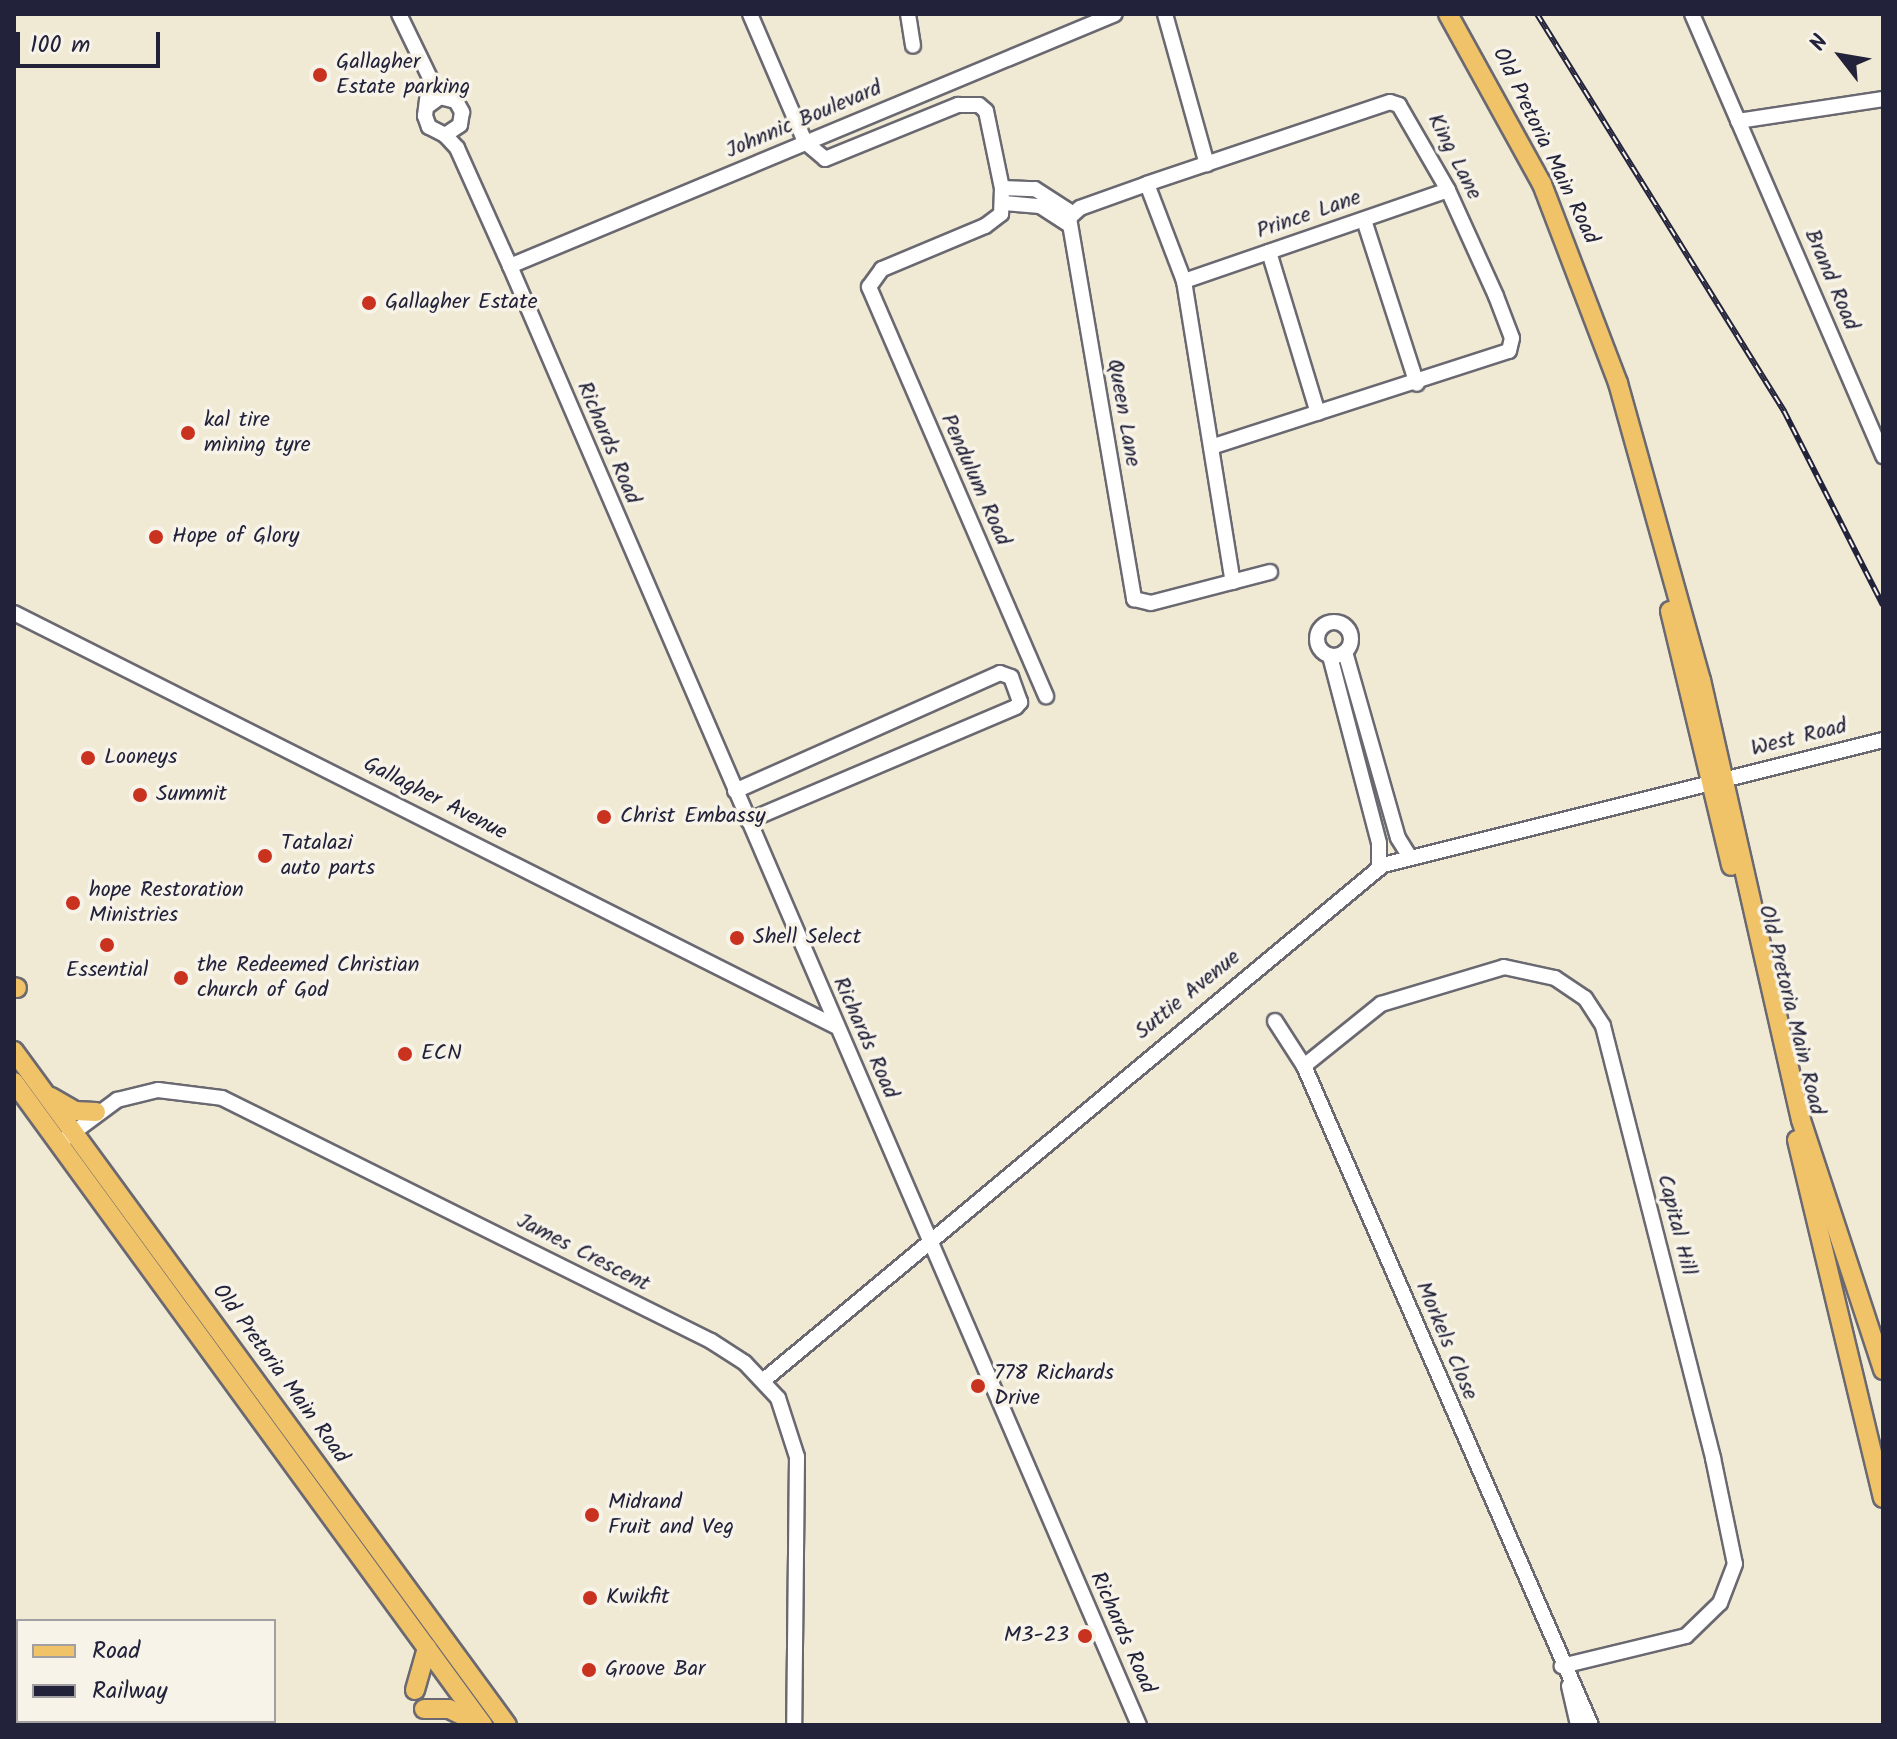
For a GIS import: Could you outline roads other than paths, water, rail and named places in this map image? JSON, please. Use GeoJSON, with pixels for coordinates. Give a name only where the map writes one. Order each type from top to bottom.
{"type":"FeatureCollection","features":[{"type":"Feature","properties":{"kind":"main road","name":"Old Pretoria Main Road"},"geometry":{"type":"LineString","coordinates":[[1448,14],[1515,128],[1576,261],[1618,383],[1656,534],[1691,641],[1718,781],[1883,1498]]}},
{"type":"Feature","properties":{"kind":"main road","name":"Old Pretoria Main Road"},"geometry":{"type":"LineString","coordinates":[[1718,781],[1798,1107],[1883,1370]]}},
{"type":"Feature","properties":{"kind":"main road","name":"Old Pretoria Main Road"},"geometry":{"type":"LineString","coordinates":[[14,1051],[39,1087],[65,1138],[481,1725]]}},
{"type":"Feature","properties":{"kind":"main road","name":"Old Pretoria Main Road"},"geometry":{"type":"LineString","coordinates":[[14,1082],[65,1138],[507,1725]]}},
{"type":"Feature","properties":{"kind":"main road"},"geometry":{"type":"LineString","coordinates":[[39,1087],[71,1109],[96,1112]]}},
{"type":"Feature","properties":{"kind":"main road"},"geometry":{"type":"LineString","coordinates":[[415,1690],[427,1648]]}},
{"type":"Feature","properties":{"kind":"main road"},"geometry":{"type":"LineString","coordinates":[[424,1709],[449,1709],[481,1725]]}},
{"type":"Feature","properties":{"kind":"street"},"geometry":{"type":"LineString","coordinates":[[399,14],[429,83],[429,127],[451,132],[462,112],[429,83]]}},
{"type":"Feature","properties":{"kind":"street"},"geometry":{"type":"LineString","coordinates":[[750,14],[805,142],[829,160],[958,105],[979,105],[988,120],[1003,202],[1040,206],[1070,219],[1147,184],[1184,281],[1233,582],[1270,572]]}},
{"type":"Feature","properties":{"kind":"street"},"geometry":{"type":"LineString","coordinates":[[908,14],[913,46]]}},
{"type":"Feature","properties":{"kind":"street","name":"Johnnic Boulevard"},"geometry":{"type":"LineString","coordinates":[[510,266],[1115,14]]}},
{"type":"Feature","properties":{"kind":"street"},"geometry":{"type":"LineString","coordinates":[[1165,14],[1207,164]]}},
{"type":"Feature","properties":{"kind":"street","name":"Brand Road"},"geometry":{"type":"LineString","coordinates":[[1692,14],[1883,456]]}},
{"type":"Feature","properties":{"kind":"street"},"geometry":{"type":"LineString","coordinates":[[429,105],[445,97]]}},
{"type":"Feature","properties":{"kind":"street"},"geometry":{"type":"LineString","coordinates":[[1738,121],[1883,99]]}},
{"type":"Feature","properties":{"kind":"street","name":"King Lane"},"geometry":{"type":"LineString","coordinates":[[1147,184],[1390,102],[1404,109],[1448,190],[1496,296],[1512,345],[1503,355],[1211,447]]}},
{"type":"Feature","properties":{"kind":"street","name":"Richards Road"},"geometry":{"type":"LineString","coordinates":[[451,132],[1139,1725]]}},
{"type":"Feature","properties":{"kind":"street","name":"Prince Lane"},"geometry":{"type":"LineString","coordinates":[[1184,281],[1448,190]]}},
{"type":"Feature","properties":{"kind":"street","name":"Pendulum Road"},"geometry":{"type":"LineString","coordinates":[[1003,202],[985,226],[882,269],[871,279],[872,298],[1046,696]]}},
{"type":"Feature","properties":{"kind":"street","name":"Queen Lane"},"geometry":{"type":"LineString","coordinates":[[1070,219],[1134,599],[1144,605],[1233,582]]}},
{"type":"Feature","properties":{"kind":"street"},"geometry":{"type":"LineString","coordinates":[[1364,220],[1417,384]]}},
{"type":"Feature","properties":{"kind":"street"},"geometry":{"type":"LineString","coordinates":[[1269,252],[1318,413]]}},
{"type":"Feature","properties":{"kind":"street","name":"Gallagher Avenue"},"geometry":{"type":"LineString","coordinates":[[14,613],[835,1026]]}},
{"type":"Feature","properties":{"kind":"street"},"geometry":{"type":"LineString","coordinates":[[1379,868],[1379,843],[1338,654],[1379,770],[1399,842],[1410,857]]}},
{"type":"Feature","properties":{"kind":"street"},"geometry":{"type":"LineString","coordinates":[[735,791],[1000,673],[1011,677],[1020,702],[1016,707],[748,821]]}},
{"type":"Feature","properties":{"kind":"street","name":"West Road"},"geometry":{"type":"LineString","coordinates":[[1718,781],[1883,740]]}},
{"type":"Feature","properties":{"kind":"street"},"geometry":{"type":"LineString","coordinates":[[1362,775],[1379,770]]}},
{"type":"Feature","properties":{"kind":"street","name":"Suttie Avenue"},"geometry":{"type":"LineString","coordinates":[[764,1380],[1379,868],[1410,857],[1718,781]]}},
{"type":"Feature","properties":{"kind":"street","name":"Capital Hill"},"geometry":{"type":"LineString","coordinates":[[1304,1066],[1381,1004],[1504,967],[1555,978],[1585,998],[1603,1026],[1713,1458],[1735,1564],[1720,1603],[1686,1636],[1562,1666]]}},
{"type":"Feature","properties":{"kind":"street","name":"Morkels Close"},"geometry":{"type":"LineString","coordinates":[[1275,1021],[1304,1066],[1562,1666],[1591,1725]]}},
{"type":"Feature","properties":{"kind":"street","name":"James Crescent"},"geometry":{"type":"LineString","coordinates":[[65,1138],[96,1112],[158,1090],[222,1098],[711,1341],[764,1380],[784,1412],[797,1457],[794,1725]]}},
{"type":"Feature","properties":{"kind":"street","name":"Morkels Close"},"geometry":{"type":"LineString","coordinates":[[1569,1682],[1578,1725]]}},
{"type":"Feature","properties":{"kind":"railway"},"geometry":{"type":"LineString","coordinates":[[1537,14],[1784,411],[1883,605]]}},
{"type":"Feature","properties":{"kind":"place","name":"Gallagher Estate parking"},"geometry":{"type":"Point","coordinates":[320,75]}},
{"type":"Feature","properties":{"kind":"place","name":"Gallagher Estate"},"geometry":{"type":"Point","coordinates":[369,303]}},
{"type":"Feature","properties":{"kind":"place","name":"kal tire mining tyre"},"geometry":{"type":"Point","coordinates":[188,433]}},
{"type":"Feature","properties":{"kind":"place","name":"Hope of Glory"},"geometry":{"type":"Point","coordinates":[156,537]}},
{"type":"Feature","properties":{"kind":"place","name":"Looneys"},"geometry":{"type":"Point","coordinates":[88,758]}},
{"type":"Feature","properties":{"kind":"place","name":"Summit"},"geometry":{"type":"Point","coordinates":[140,795]}},
{"type":"Feature","properties":{"kind":"place","name":"Christ Embassy"},"geometry":{"type":"Point","coordinates":[604,817]}},
{"type":"Feature","properties":{"kind":"place","name":"Tatalazi auto parts"},"geometry":{"type":"Point","coordinates":[265,856]}},
{"type":"Feature","properties":{"kind":"place","name":"hope Restoration Ministries"},"geometry":{"type":"Point","coordinates":[73,903]}},
{"type":"Feature","properties":{"kind":"place","name":"Shell Select"},"geometry":{"type":"Point","coordinates":[737,938]}},
{"type":"Feature","properties":{"kind":"place","name":"Essential"},"geometry":{"type":"Point","coordinates":[107,945]}},
{"type":"Feature","properties":{"kind":"place","name":"the Redeemed Christian church of God"},"geometry":{"type":"Point","coordinates":[181,978]}},
{"type":"Feature","properties":{"kind":"place","name":"ECN"},"geometry":{"type":"Point","coordinates":[405,1054]}},
{"type":"Feature","properties":{"kind":"place","name":"778 Richards Drive"},"geometry":{"type":"Point","coordinates":[978,1386]}},
{"type":"Feature","properties":{"kind":"place","name":"Midrand Fruit and Veg"},"geometry":{"type":"Point","coordinates":[592,1515]}},
{"type":"Feature","properties":{"kind":"place","name":"Kwikfit"},"geometry":{"type":"Point","coordinates":[590,1598]}},
{"type":"Feature","properties":{"kind":"place","name":"M3-23"},"geometry":{"type":"Point","coordinates":[1085,1636]}},
{"type":"Feature","properties":{"kind":"place","name":"Groove Bar"},"geometry":{"type":"Point","coordinates":[589,1670]}}]}
